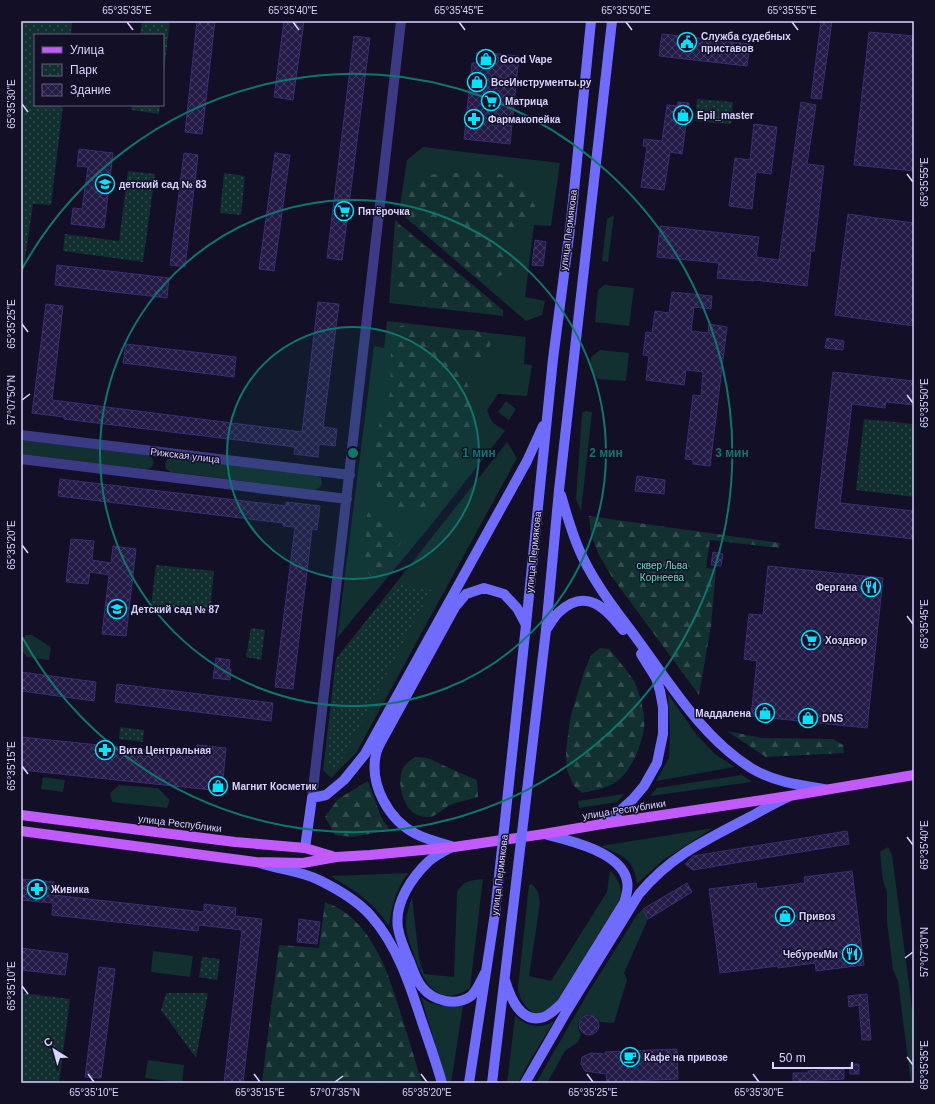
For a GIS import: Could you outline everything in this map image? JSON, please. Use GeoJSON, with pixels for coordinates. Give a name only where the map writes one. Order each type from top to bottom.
{"type":"FeatureCollection","features":[{"type":"Feature","properties":{"kind":"main road","name":"улица Пермякова"},"geometry":{"type":"LineString","coordinates":[[469,1083],[495,913],[553,359],[570,221],[590,21]]}},
{"type":"Feature","properties":{"kind":"main road","name":"улица Пермякова"},"geometry":{"type":"LineString","coordinates":[[492,1083],[546,630],[559,490],[612,21]]}},
{"type":"Feature","properties":{"kind":"main road"},"geometry":{"type":"LineString","coordinates":[[305,848],[312,798],[326,794],[344,780],[366,754],[527,461],[547,419]]}},
{"type":"Feature","properties":{"kind":"main road"},"geometry":{"type":"LineString","coordinates":[[559,490],[573,534],[583,559],[600,587],[694,716],[718,743],[752,768],[781,782],[826,790]]}},
{"type":"Feature","properties":{"kind":"main road"},"geometry":{"type":"LineString","coordinates":[[454,847],[432,841],[414,833],[398,820],[386,806],[379,792],[376,775],[376,754],[388,727],[454,607],[466,594],[484,588],[504,594],[517,608],[526,625]]}},
{"type":"Feature","properties":{"kind":"main road"},"geometry":{"type":"LineString","coordinates":[[546,630],[560,612],[571,604],[581,601],[592,601],[602,606],[612,616],[642,656],[656,678],[660,691],[663,707],[663,734],[657,763],[644,786],[633,799],[602,824]]}},
{"type":"Feature","properties":{"kind":"main road","name":"улица Республики"},"geometry":{"type":"LineString","coordinates":[[21,831],[256,862],[303,863],[336,857],[454,847],[789,796],[914,775]]}},
{"type":"Feature","properties":{"kind":"main road"},"geometry":{"type":"LineString","coordinates":[[526,1083],[565,1014],[639,894],[653,878],[680,856],[704,840],[789,796]]}},
{"type":"Feature","properties":{"kind":"main road","name":"улица Республики"},"geometry":{"type":"LineString","coordinates":[[21,815],[235,842],[305,848],[336,857]]}},
{"type":"Feature","properties":{"kind":"main road"},"geometry":{"type":"LineString","coordinates":[[505,980],[510,996],[516,1006],[526,1015],[536,1018],[545,1017],[554,1011],[562,1003],[624,903],[628,890],[627,880],[622,870],[615,862],[591,848],[544,834]]}},
{"type":"Feature","properties":{"kind":"main road"},"geometry":{"type":"LineString","coordinates":[[454,847],[430,860],[417,873],[402,897],[398,911],[397,926],[401,943],[416,978],[422,987],[435,998],[444,1001],[460,1001],[470,996],[475,991],[485,973]]}},
{"type":"Feature","properties":{"kind":"main road"},"geometry":{"type":"LineString","coordinates":[[256,862],[320,880],[356,902],[374,919],[390,942],[412,991],[442,1083]]}},
{"type":"Feature","properties":{"kind":"street"},"geometry":{"type":"LineString","coordinates":[[312,798],[401,21]]}},
{"type":"Feature","properties":{"kind":"street","name":"Рижская улица"},"geometry":{"type":"LineString","coordinates":[[21,435],[350,475]]}},
{"type":"Feature","properties":{"kind":"street"},"geometry":{"type":"LineString","coordinates":[[21,459],[347,499]]}},
{"type":"Feature","properties":{"kind":"green space"},"geometry":{"type":"Polygon","coordinates":[[[21,21],[72,21],[71,34],[34,34],[34,106],[63,106],[51,205],[33,204],[21,287],[21,21]]]}},
{"type":"Feature","properties":{"kind":"green space"},"geometry":{"type":"Polygon","coordinates":[[[142,21],[170,21],[164,71],[164,34],[140,34],[142,21]]]}},
{"type":"Feature","properties":{"kind":"green space"},"geometry":{"type":"Polygon","coordinates":[[[697,99],[733,102],[731,124],[695,121],[697,99]]]}},
{"type":"Feature","properties":{"kind":"green space"},"geometry":{"type":"Polygon","coordinates":[[[132,106],[160,106],[159,114],[131,110],[132,106]]]}},
{"type":"Feature","properties":{"kind":"green space"},"geometry":{"type":"Polygon","coordinates":[[[423,147],[560,163],[551,226],[534,225],[525,297],[545,301],[542,315],[526,321],[399,212],[407,160],[423,147]]]}},
{"type":"Feature","properties":{"kind":"green space"},"geometry":{"type":"Polygon","coordinates":[[[128,171],[155,174],[143,262],[63,251],[65,234],[119,241],[128,171]]]}},
{"type":"Feature","properties":{"kind":"green space"},"geometry":{"type":"Polygon","coordinates":[[[487,171],[495,172],[510,178],[522,188],[536,208],[533,216],[521,223],[509,233],[508,246],[516,260],[513,271],[494,278],[486,284],[403,212],[411,185],[426,175],[487,171]]]}},
{"type":"Feature","properties":{"kind":"green space"},"geometry":{"type":"Polygon","coordinates":[[[224,173],[245,176],[241,215],[220,213],[224,173]]]}},
{"type":"Feature","properties":{"kind":"green space"},"geometry":{"type":"Polygon","coordinates":[[[614,215],[608,262],[602,261],[607,219],[614,215]]]}},
{"type":"Feature","properties":{"kind":"green space"},"geometry":{"type":"Polygon","coordinates":[[[395,220],[503,310],[503,316],[389,303],[395,220]]]}},
{"type":"Feature","properties":{"kind":"green space"},"geometry":{"type":"Polygon","coordinates":[[[397,223],[494,305],[486,312],[425,305],[415,288],[392,286],[397,223]]]}},
{"type":"Feature","properties":{"kind":"green space"},"geometry":{"type":"Polygon","coordinates":[[[604,285],[634,288],[629,326],[595,322],[598,290],[604,285]]]}},
{"type":"Feature","properties":{"kind":"green space"},"geometry":{"type":"Polygon","coordinates":[[[387,321],[526,337],[524,364],[532,365],[527,396],[498,394],[487,410],[492,422],[505,431],[432,524],[337,638],[374,346],[384,348],[387,321]]]}},
{"type":"Feature","properties":{"kind":"green space"},"geometry":{"type":"Polygon","coordinates":[[[411,324],[427,331],[439,332],[472,330],[485,333],[491,342],[484,356],[479,360],[476,362],[464,360],[461,366],[470,391],[472,412],[469,431],[459,464],[443,495],[430,506],[396,510],[384,503],[376,484],[374,460],[378,429],[390,393],[393,334],[400,326],[411,324]]]}},
{"type":"Feature","properties":{"kind":"green space"},"geometry":{"type":"Polygon","coordinates":[[[600,350],[629,353],[626,381],[598,379],[590,370],[591,357],[600,350]]]}},
{"type":"Feature","properties":{"kind":"green space"},"geometry":{"type":"Polygon","coordinates":[[[506,401],[516,409],[509,420],[498,412],[506,401]]]}},
{"type":"Feature","properties":{"kind":"green space"},"geometry":{"type":"Polygon","coordinates":[[[586,411],[592,412],[581,511],[576,499],[582,413],[586,411]]]}},
{"type":"Feature","properties":{"kind":"green space"},"geometry":{"type":"Polygon","coordinates":[[[864,419],[914,424],[914,497],[856,490],[864,419]]]}},
{"type":"Feature","properties":{"kind":"green space"},"geometry":{"type":"Polygon","coordinates":[[[21,440],[147,455],[152,458],[154,463],[151,468],[145,469],[21,454],[21,440]]]}},
{"type":"Feature","properties":{"kind":"green space"},"geometry":{"type":"Polygon","coordinates":[[[507,442],[517,458],[356,753],[331,778],[323,770],[336,659],[507,442]]]}},
{"type":"Feature","properties":{"kind":"green space"},"geometry":{"type":"Polygon","coordinates":[[[173,458],[316,475],[321,478],[322,484],[319,488],[314,490],[171,472],[166,469],[165,464],[167,459],[173,458]]]}},
{"type":"Feature","properties":{"kind":"green space"},"geometry":{"type":"Polygon","coordinates":[[[374,507],[377,508],[383,522],[387,527],[403,528],[405,529],[405,533],[388,566],[379,576],[374,579],[368,572],[365,552],[367,515],[374,507]]]}},
{"type":"Feature","properties":{"kind":"green space","name":"сквер Льва Корнеева"},"geometry":{"type":"Polygon","coordinates":[[[589,516],[780,543],[779,548],[710,540],[706,568],[716,569],[711,626],[699,695],[612,577],[599,555],[591,535],[589,516]]]}},
{"type":"Feature","properties":{"kind":"green space"},"geometry":{"type":"Polygon","coordinates":[[[156,565],[214,571],[210,612],[151,606],[156,565]]]}},
{"type":"Feature","properties":{"kind":"green space"},"geometry":{"type":"Polygon","coordinates":[[[396,584],[431,590],[336,770],[327,766],[336,659],[396,584]]]}},
{"type":"Feature","properties":{"kind":"green space"},"geometry":{"type":"Polygon","coordinates":[[[251,628],[265,630],[261,660],[246,657],[251,628]]]}},
{"type":"Feature","properties":{"kind":"green space"},"geometry":{"type":"Polygon","coordinates":[[[25,635],[32,635],[51,647],[49,660],[27,657],[22,651],[25,635]]]}},
{"type":"Feature","properties":{"kind":"green space"},"geometry":{"type":"Polygon","coordinates":[[[600,648],[609,649],[635,683],[642,706],[644,728],[635,758],[621,778],[608,786],[582,793],[573,785],[567,770],[566,752],[570,719],[584,672],[591,655],[600,648]]]}},
{"type":"Feature","properties":{"kind":"green space"},"geometry":{"type":"Polygon","coordinates":[[[668,694],[696,734],[715,754],[735,767],[656,781],[669,758],[670,736],[668,694]]]}},
{"type":"Feature","properties":{"kind":"green space"},"geometry":{"type":"Polygon","coordinates":[[[120,727],[144,730],[143,742],[119,739],[120,727]]]}},
{"type":"Feature","properties":{"kind":"green space"},"geometry":{"type":"Polygon","coordinates":[[[727,731],[762,738],[833,739],[843,745],[844,753],[766,757],[727,731]]]}},
{"type":"Feature","properties":{"kind":"green space"},"geometry":{"type":"Polygon","coordinates":[[[415,757],[431,759],[477,780],[478,797],[448,806],[437,814],[429,817],[414,813],[404,800],[400,784],[403,768],[415,757]]]}},
{"type":"Feature","properties":{"kind":"green space"},"geometry":{"type":"Polygon","coordinates":[[[742,775],[752,782],[650,796],[657,788],[742,775]]]}},
{"type":"Feature","properties":{"kind":"green space"},"geometry":{"type":"Polygon","coordinates":[[[43,777],[65,780],[63,792],[41,789],[43,777]]]}},
{"type":"Feature","properties":{"kind":"green space"},"geometry":{"type":"Polygon","coordinates":[[[368,781],[381,817],[390,830],[353,837],[335,835],[325,817],[338,799],[368,781]]]}},
{"type":"Feature","properties":{"kind":"green space"},"geometry":{"type":"Polygon","coordinates":[[[119,785],[158,788],[170,800],[167,808],[112,802],[110,793],[119,785]]]}},
{"type":"Feature","properties":{"kind":"green space"},"geometry":{"type":"Polygon","coordinates":[[[624,794],[617,802],[579,808],[578,801],[624,794]]]}},
{"type":"Feature","properties":{"kind":"green space"},"geometry":{"type":"Polygon","coordinates":[[[713,828],[663,860],[637,884],[633,868],[630,863],[621,856],[601,846],[713,828]]]}},
{"type":"Feature","properties":{"kind":"green space"},"geometry":{"type":"Polygon","coordinates":[[[888,847],[892,855],[914,1023],[914,1083],[911,1083],[898,981],[893,970],[887,921],[887,892],[883,881],[880,852],[888,847]]]}},
{"type":"Feature","properties":{"kind":"green space"},"geometry":{"type":"Polygon","coordinates":[[[610,870],[619,882],[621,890],[618,903],[556,1002],[546,1011],[534,1013],[526,1007],[518,988],[529,885],[532,884],[538,892],[540,903],[529,976],[551,981],[607,892],[610,870]]]}},
{"type":"Feature","properties":{"kind":"green space"},"geometry":{"type":"Polygon","coordinates":[[[408,873],[395,898],[389,926],[383,917],[363,897],[330,876],[408,873]]]}},
{"type":"Feature","properties":{"kind":"green space"},"geometry":{"type":"Polygon","coordinates":[[[483,879],[470,988],[458,994],[448,996],[440,994],[432,989],[421,973],[408,938],[406,921],[412,897],[419,958],[424,974],[454,977],[457,893],[461,886],[467,882],[483,879]]]}},
{"type":"Feature","properties":{"kind":"green space"},"geometry":{"type":"Polygon","coordinates":[[[325,902],[342,911],[356,922],[378,953],[393,988],[422,1083],[262,1082],[279,945],[319,948],[325,902]]]}},
{"type":"Feature","properties":{"kind":"green space"},"geometry":{"type":"Polygon","coordinates":[[[643,909],[648,919],[624,973],[627,980],[614,1023],[600,1022],[596,1017],[589,1014],[582,1018],[578,1025],[581,1035],[578,1042],[565,1051],[547,1083],[536,1083],[588,993],[637,915],[643,909]]]}},
{"type":"Feature","properties":{"kind":"green space"},"geometry":{"type":"Polygon","coordinates":[[[153,951],[193,956],[190,977],[151,972],[153,951]]]}},
{"type":"Feature","properties":{"kind":"green space"},"geometry":{"type":"Polygon","coordinates":[[[202,957],[220,959],[217,980],[199,977],[202,957]]]}},
{"type":"Feature","properties":{"kind":"green space"},"geometry":{"type":"Polygon","coordinates":[[[21,993],[70,999],[59,1083],[21,1083],[21,993]]]}},
{"type":"Feature","properties":{"kind":"green space"},"geometry":{"type":"Polygon","coordinates":[[[166,993],[208,993],[196,1058],[161,1010],[166,993]]]}},
{"type":"Feature","properties":{"kind":"green space"},"geometry":{"type":"Polygon","coordinates":[[[421,997],[436,1005],[463,1006],[451,1083],[447,1083],[421,997]]]}},
{"type":"Feature","properties":{"kind":"green space"},"geometry":{"type":"Polygon","coordinates":[[[515,1016],[534,1026],[549,1024],[554,1021],[518,1083],[507,1083],[515,1016]]]}},
{"type":"Feature","properties":{"kind":"green space"},"geometry":{"type":"Polygon","coordinates":[[[148,1060],[184,1065],[182,1083],[145,1078],[148,1060]]]}},
{"type":"Feature","properties":{"kind":"building"},"geometry":{"type":"Polygon","coordinates":[[[197,21],[215,21],[202,134],[185,132],[197,21]]]}},
{"type":"Feature","properties":{"kind":"building"},"geometry":{"type":"Polygon","coordinates":[[[284,21],[304,21],[293,100],[274,97],[284,21]]]}},
{"type":"Feature","properties":{"kind":"building"},"geometry":{"type":"Polygon","coordinates":[[[821,21],[832,21],[821,99],[811,98],[821,21]]]}},
{"type":"Feature","properties":{"kind":"building"},"geometry":{"type":"Polygon","coordinates":[[[869,32],[914,36],[914,171],[854,165],[869,32]]]}},
{"type":"Feature","properties":{"kind":"building"},"geometry":{"type":"Polygon","coordinates":[[[662,34],[750,44],[747,66],[659,56],[662,34]]]}},
{"type":"Feature","properties":{"kind":"building"},"geometry":{"type":"Polygon","coordinates":[[[354,36],[370,38],[342,260],[327,258],[354,36]]]}},
{"type":"Feature","properties":{"kind":"building","name":"Матрица"},"geometry":{"type":"Polygon","coordinates":[[[477,52],[519,56],[510,144],[464,139],[472,63],[476,63],[477,52]]]}},
{"type":"Feature","properties":{"kind":"building"},"geometry":{"type":"Polygon","coordinates":[[[678,102],[689,103],[682,154],[670,152],[664,190],[641,187],[647,147],[643,146],[644,139],[662,141],[667,105],[677,106],[678,102]]]}},
{"type":"Feature","properties":{"kind":"building"},"geometry":{"type":"Polygon","coordinates":[[[801,102],[816,105],[807,164],[824,166],[814,251],[811,251],[807,286],[754,280],[717,278],[719,263],[657,257],[660,226],[759,237],[756,257],[779,260],[801,102]]]}},
{"type":"Feature","properties":{"kind":"building"},"geometry":{"type":"Polygon","coordinates":[[[754,124],[777,127],[771,174],[756,172],[752,209],[729,206],[735,158],[750,160],[754,124]]]}},
{"type":"Feature","properties":{"kind":"building"},"geometry":{"type":"Polygon","coordinates":[[[79,149],[113,153],[104,228],[71,224],[73,208],[82,209],[88,167],[77,166],[79,149]]]}},
{"type":"Feature","properties":{"kind":"building"},"geometry":{"type":"Polygon","coordinates":[[[184,153],[198,155],[185,267],[170,265],[184,153]]]}},
{"type":"Feature","properties":{"kind":"building"},"geometry":{"type":"Polygon","coordinates":[[[275,153],[290,155],[274,271],[259,269],[275,153]]]}},
{"type":"Feature","properties":{"kind":"building"},"geometry":{"type":"Polygon","coordinates":[[[848,214],[914,223],[914,326],[835,315],[848,214]]]}},
{"type":"Feature","properties":{"kind":"building"},"geometry":{"type":"Polygon","coordinates":[[[535,240],[546,242],[543,266],[532,265],[535,240]]]}},
{"type":"Feature","properties":{"kind":"building"},"geometry":{"type":"Polygon","coordinates":[[[57,265],[169,278],[167,298],[55,285],[57,265]]]}},
{"type":"Feature","properties":{"kind":"building"},"geometry":{"type":"Polygon","coordinates":[[[672,292],[712,296],[711,309],[694,307],[691,331],[708,333],[709,324],[727,327],[710,466],[693,464],[693,460],[685,459],[693,395],[701,396],[703,372],[686,370],[684,385],[646,380],[649,356],[643,355],[646,332],[652,333],[655,311],[669,313],[672,292]]]}},
{"type":"Feature","properties":{"kind":"building"},"geometry":{"type":"Polygon","coordinates":[[[318,302],[339,304],[323,427],[337,429],[335,446],[319,444],[318,457],[294,454],[295,447],[64,419],[64,417],[32,413],[46,304],[63,306],[52,400],[302,432],[318,302]]]}},
{"type":"Feature","properties":{"kind":"building"},"geometry":{"type":"Polygon","coordinates":[[[827,338],[844,341],[843,350],[825,348],[827,338]]]}},
{"type":"Feature","properties":{"kind":"building"},"geometry":{"type":"Polygon","coordinates":[[[126,344],[236,357],[234,377],[123,363],[126,344]]]}},
{"type":"Feature","properties":{"kind":"building"},"geometry":{"type":"Polygon","coordinates":[[[833,372],[914,381],[914,405],[886,402],[885,408],[852,404],[840,503],[914,511],[914,539],[815,528],[833,372]]]}},
{"type":"Feature","properties":{"kind":"building"},"geometry":{"type":"Polygon","coordinates":[[[637,476],[665,480],[664,494],[635,491],[637,476]]]}},
{"type":"Feature","properties":{"kind":"building"},"geometry":{"type":"Polygon","coordinates":[[[60,479],[286,506],[286,502],[320,506],[317,530],[312,529],[293,689],[275,687],[295,527],[283,526],[283,523],[58,496],[60,479]]]}},
{"type":"Feature","properties":{"kind":"building","name":"Детский сад № 87"},"geometry":{"type":"Polygon","coordinates":[[[71,539],[94,541],[92,560],[111,563],[113,546],[136,549],[126,636],[102,634],[109,575],[90,572],[88,584],[66,582],[71,539]]]}},
{"type":"Feature","properties":{"kind":"building"},"geometry":{"type":"Polygon","coordinates":[[[713,552],[723,554],[721,566],[711,565],[713,552]]]}},
{"type":"Feature","properties":{"kind":"building","name":"Хоздвор"},"geometry":{"type":"Polygon","coordinates":[[[768,566],[883,578],[867,728],[751,716],[757,661],[744,659],[749,614],[763,615],[768,566]]]}},
{"type":"Feature","properties":{"kind":"building"},"geometry":{"type":"Polygon","coordinates":[[[216,658],[230,660],[230,680],[213,678],[216,658]]]}},
{"type":"Feature","properties":{"kind":"building"},"geometry":{"type":"Polygon","coordinates":[[[21,672],[96,682],[94,701],[21,691],[21,672]]]}},
{"type":"Feature","properties":{"kind":"building"},"geometry":{"type":"Polygon","coordinates":[[[117,684],[273,703],[271,721],[115,702],[117,684]]]}},
{"type":"Feature","properties":{"kind":"building"},"geometry":{"type":"Polygon","coordinates":[[[21,737],[196,755],[197,745],[226,748],[222,791],[21,770],[21,737]]]}},
{"type":"Feature","properties":{"kind":"building"},"geometry":{"type":"Polygon","coordinates":[[[847,831],[849,844],[693,870],[685,864],[693,856],[847,831]]]}},
{"type":"Feature","properties":{"kind":"building","name":"Привоз"},"geometry":{"type":"Polygon","coordinates":[[[852,871],[864,965],[816,971],[815,963],[720,973],[709,889],[756,883],[757,889],[805,883],[804,877],[852,871]]]}},
{"type":"Feature","properties":{"kind":"building"},"geometry":{"type":"Polygon","coordinates":[[[23,879],[54,882],[53,895],[204,912],[204,904],[236,908],[235,916],[262,919],[243,1083],[224,1083],[242,930],[199,925],[198,931],[52,915],[53,903],[21,900],[23,879]]]}},
{"type":"Feature","properties":{"kind":"building"},"geometry":{"type":"Polygon","coordinates":[[[687,883],[692,892],[648,919],[643,909],[687,883]]]}},
{"type":"Feature","properties":{"kind":"building"},"geometry":{"type":"Polygon","coordinates":[[[299,919],[320,922],[317,944],[297,942],[299,919]]]}},
{"type":"Feature","properties":{"kind":"building"},"geometry":{"type":"Polygon","coordinates":[[[21,948],[68,954],[65,975],[21,970],[21,948]]]}},
{"type":"Feature","properties":{"kind":"building"},"geometry":{"type":"Polygon","coordinates":[[[99,967],[115,969],[101,1078],[85,1077],[99,967]]]}},
{"type":"Feature","properties":{"kind":"building"},"geometry":{"type":"Polygon","coordinates":[[[867,994],[871,1040],[862,1040],[859,1005],[849,1007],[848,996],[867,994]]]}},
{"type":"Feature","properties":{"kind":"building"},"geometry":{"type":"Polygon","coordinates":[[[589,1015],[596,1018],[599,1025],[596,1032],[589,1035],[582,1032],[579,1025],[582,1018],[589,1015]]]}},
{"type":"Feature","properties":{"kind":"building"},"geometry":{"type":"Polygon","coordinates":[[[677,1049],[678,1079],[607,1082],[606,1074],[585,1071],[581,1064],[582,1057],[591,1053],[606,1054],[605,1052],[677,1049]]]}},
{"type":"Feature","properties":{"kind":"building"},"geometry":{"type":"Polygon","coordinates":[[[850,1064],[859,1064],[859,1074],[850,1074],[850,1064]]]}},
{"type":"Feature","properties":{"kind":"building"},"geometry":{"type":"Polygon","coordinates":[[[844,1069],[844,1079],[801,1081],[801,1083],[793,1083],[793,1073],[808,1073],[808,1071],[844,1069]]]}},
{"type":"Feature","properties":{"kind":"place","name":"Служба судебных приставов"},"geometry":{"type":"Point","coordinates":[687,42]}},
{"type":"Feature","properties":{"kind":"place","name":"Good Vape"},"geometry":{"type":"Point","coordinates":[486,59]}},
{"type":"Feature","properties":{"kind":"place","name":"ВсеИнструменты.ру"},"geometry":{"type":"Point","coordinates":[477,82]}},
{"type":"Feature","properties":{"kind":"place","name":"Матрица"},"geometry":{"type":"Point","coordinates":[491,101]}},
{"type":"Feature","properties":{"kind":"place","name":"Epil_master"},"geometry":{"type":"Point","coordinates":[683,115]}},
{"type":"Feature","properties":{"kind":"place","name":"Фармакопейка"},"geometry":{"type":"Point","coordinates":[474,119]}},
{"type":"Feature","properties":{"kind":"place","name":"детский сад № 83"},"geometry":{"type":"Point","coordinates":[105,184]}},
{"type":"Feature","properties":{"kind":"place","name":"Пятёрочка"},"geometry":{"type":"Point","coordinates":[344,211]}},
{"type":"Feature","properties":{"kind":"place","name":"Фергана"},"geometry":{"type":"Point","coordinates":[871,587]}},
{"type":"Feature","properties":{"kind":"place","name":"Детский сад № 87"},"geometry":{"type":"Point","coordinates":[117,609]}},
{"type":"Feature","properties":{"kind":"place","name":"Хоздвор"},"geometry":{"type":"Point","coordinates":[811,640]}},
{"type":"Feature","properties":{"kind":"place","name":"Маддалена"},"geometry":{"type":"Point","coordinates":[765,713]}},
{"type":"Feature","properties":{"kind":"place","name":"DNS"},"geometry":{"type":"Point","coordinates":[808,718]}},
{"type":"Feature","properties":{"kind":"place","name":"Вита Центральная"},"geometry":{"type":"Point","coordinates":[105,750]}},
{"type":"Feature","properties":{"kind":"place","name":"Магнит Косметик"},"geometry":{"type":"Point","coordinates":[218,786]}},
{"type":"Feature","properties":{"kind":"place","name":"Живика"},"geometry":{"type":"Point","coordinates":[37,889]}},
{"type":"Feature","properties":{"kind":"place","name":"Привоз"},"geometry":{"type":"Point","coordinates":[785,916]}},
{"type":"Feature","properties":{"kind":"place","name":"ЧебурекМи"},"geometry":{"type":"Point","coordinates":[852,954]}},
{"type":"Feature","properties":{"kind":"place","name":"Кафе на привозе"},"geometry":{"type":"Point","coordinates":[630,1057]}}]}
